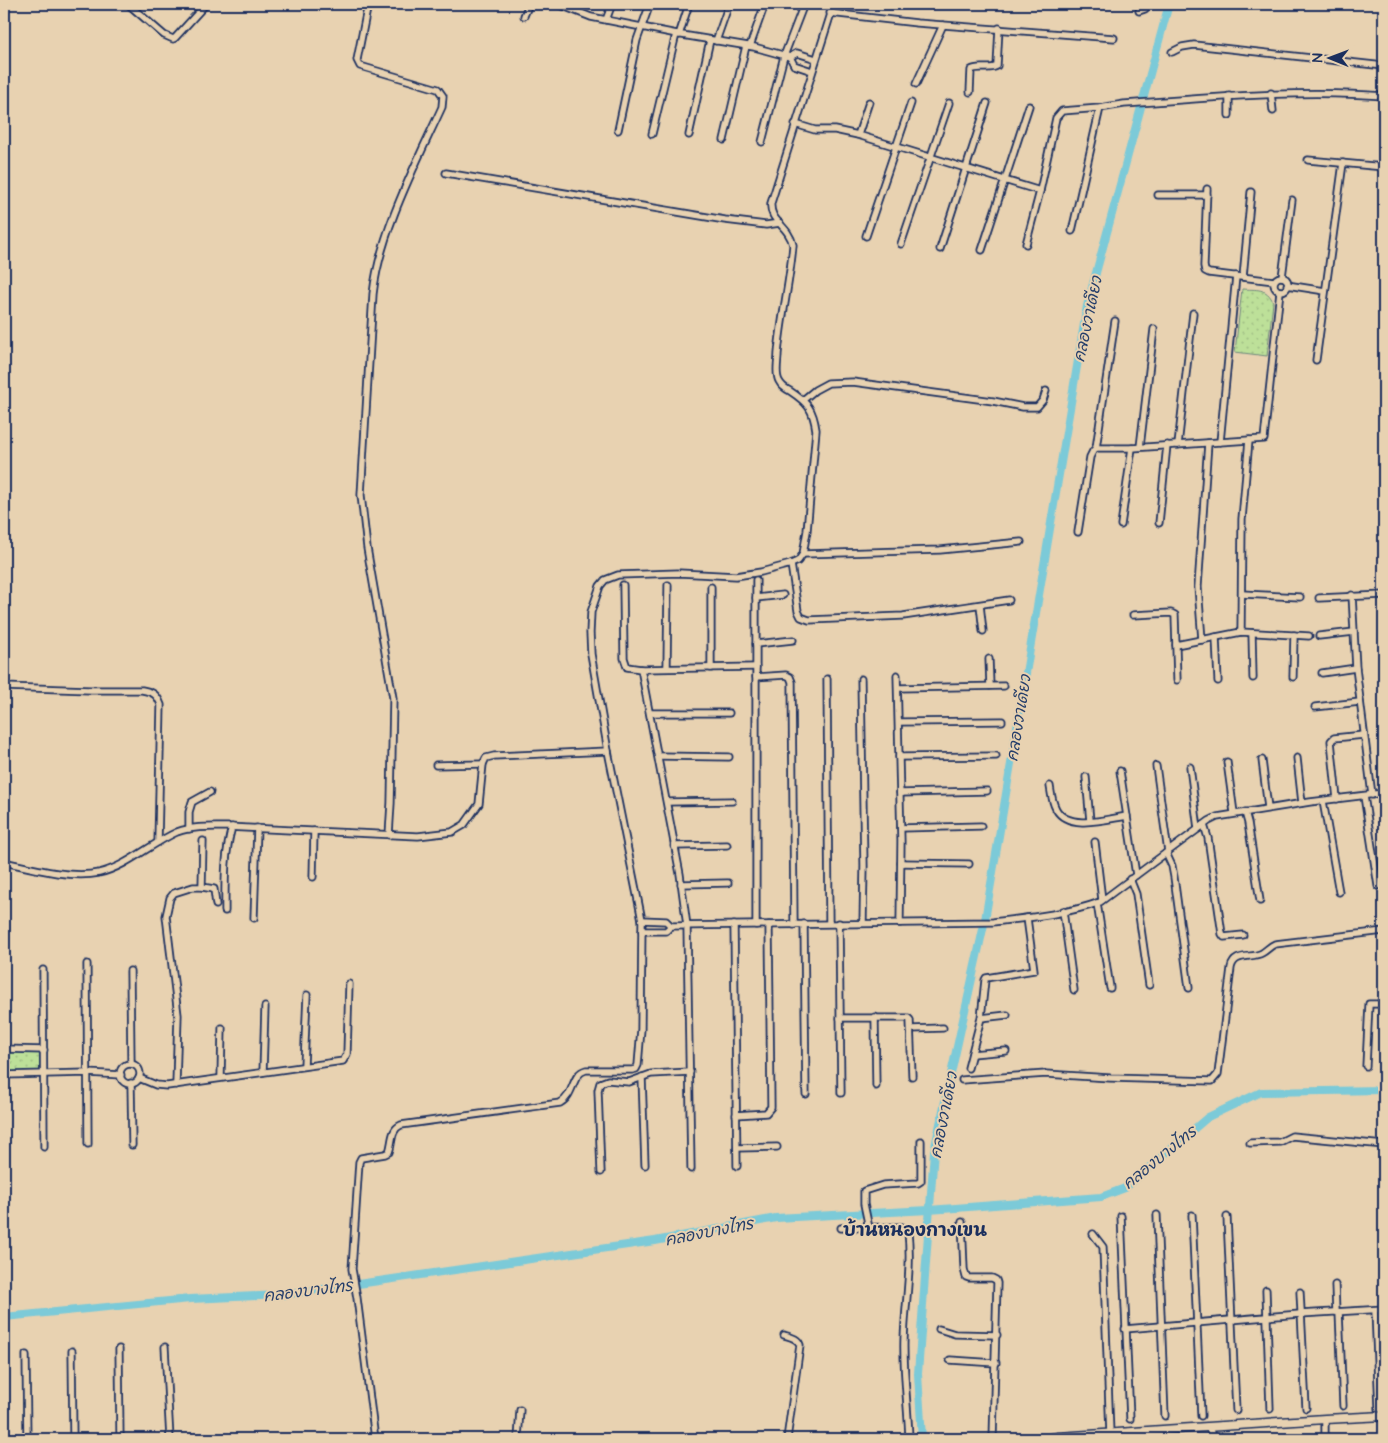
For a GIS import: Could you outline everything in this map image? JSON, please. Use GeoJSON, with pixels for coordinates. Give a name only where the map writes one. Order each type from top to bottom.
{"type":"FeatureCollection","features":[{"type":"Feature","properties":{"kind":"street"},"geometry":{"type":"LineString","coordinates":[[128,4],[164,35],[173,39],[206,4]]}},
{"type":"Feature","properties":{"kind":"street"},"geometry":{"type":"LineString","coordinates":[[368,4],[357,60],[360,66],[438,89],[443,96],[442,107],[404,190],[375,274],[373,294],[361,494],[367,548],[392,698],[392,803],[389,835]]}},
{"type":"Feature","properties":{"kind":"street"},"geometry":{"type":"LineString","coordinates":[[524,16],[529,4]]}},
{"type":"Feature","properties":{"kind":"street"},"geometry":{"type":"LineString","coordinates":[[558,4],[566,5],[591,17],[748,46],[787,56],[797,53],[816,59]]}},
{"type":"Feature","properties":{"kind":"street"},"geometry":{"type":"LineString","coordinates":[[606,20],[612,4]]}},
{"type":"Feature","properties":{"kind":"street"},"geometry":{"type":"LineString","coordinates":[[618,130],[637,40],[650,4]]}},
{"type":"Feature","properties":{"kind":"street"},"geometry":{"type":"LineString","coordinates":[[652,134],[677,34],[689,4]]}},
{"type":"Feature","properties":{"kind":"street"},"geometry":{"type":"LineString","coordinates":[[690,135],[713,40],[729,4]]}},
{"type":"Feature","properties":{"kind":"street"},"geometry":{"type":"LineString","coordinates":[[724,140],[748,46],[766,4]]}},
{"type":"Feature","properties":{"kind":"street"},"geometry":{"type":"LineString","coordinates":[[762,142],[804,4]]}},
{"type":"Feature","properties":{"kind":"street"},"geometry":{"type":"LineString","coordinates":[[375,1439],[352,1271],[359,1162],[361,1158],[385,1154],[391,1148],[393,1131],[401,1125],[560,1103],[566,1100],[581,1071],[632,1070],[636,1069],[638,1065],[641,1029],[642,920],[608,751],[591,654],[591,612],[600,586],[605,580],[618,574],[736,576],[791,564],[803,554],[807,531],[816,430],[814,415],[804,400],[778,381],[780,329],[793,245],[791,235],[773,217],[770,210],[834,4]]}},
{"type":"Feature","properties":{"kind":"street"},"geometry":{"type":"LineString","coordinates":[[1139,11],[1145,9],[1147,4]]}},
{"type":"Feature","properties":{"kind":"street"},"geometry":{"type":"LineString","coordinates":[[830,13],[943,25],[1114,38]]}},
{"type":"Feature","properties":{"kind":"street"},"geometry":{"type":"LineString","coordinates":[[916,84],[943,25]]}},
{"type":"Feature","properties":{"kind":"street"},"geometry":{"type":"LineString","coordinates":[[970,92],[971,70],[974,68],[990,69],[997,66],[999,28]]}},
{"type":"Feature","properties":{"kind":"street"},"geometry":{"type":"LineString","coordinates":[[1172,52],[1182,47],[1194,45],[1384,66]]}},
{"type":"Feature","properties":{"kind":"street"},"geometry":{"type":"LineString","coordinates":[[787,56],[794,65],[812,71]]}},
{"type":"Feature","properties":{"kind":"street"},"geometry":{"type":"LineString","coordinates":[[1272,93],[1273,111]]}},
{"type":"Feature","properties":{"kind":"street"},"geometry":{"type":"LineString","coordinates":[[1026,244],[1056,118],[1062,112],[1124,104],[1272,93],[1384,96]]}},
{"type":"Feature","properties":{"kind":"street"},"geometry":{"type":"LineString","coordinates":[[1229,96],[1230,115]]}},
{"type":"Feature","properties":{"kind":"street"},"geometry":{"type":"LineString","coordinates":[[858,135],[868,102]]}},
{"type":"Feature","properties":{"kind":"street"},"geometry":{"type":"LineString","coordinates":[[866,236],[911,103]]}},
{"type":"Feature","properties":{"kind":"street"},"geometry":{"type":"LineString","coordinates":[[901,244],[949,103]]}},
{"type":"Feature","properties":{"kind":"street"},"geometry":{"type":"LineString","coordinates":[[940,249],[965,168],[988,103]]}},
{"type":"Feature","properties":{"kind":"street"},"geometry":{"type":"LineString","coordinates":[[982,250],[1029,106]]}},
{"type":"Feature","properties":{"kind":"street"},"geometry":{"type":"LineString","coordinates":[[1072,231],[1100,108]]}},
{"type":"Feature","properties":{"kind":"street"},"geometry":{"type":"LineString","coordinates":[[796,124],[815,130],[835,130],[858,135],[1040,191]]}},
{"type":"Feature","properties":{"kind":"street"},"geometry":{"type":"LineString","coordinates":[[1308,160],[1384,167]]}},
{"type":"Feature","properties":{"kind":"street"},"geometry":{"type":"LineString","coordinates":[[1316,360],[1343,163]]}},
{"type":"Feature","properties":{"kind":"street"},"geometry":{"type":"LineString","coordinates":[[446,173],[725,220],[766,225],[780,224]]}},
{"type":"Feature","properties":{"kind":"street"},"geometry":{"type":"LineString","coordinates":[[1158,195],[1207,192],[1204,266],[1205,271],[1209,274],[1274,281],[1278,277],[1282,277]]}},
{"type":"Feature","properties":{"kind":"street"},"geometry":{"type":"LineString","coordinates":[[1243,277],[1251,192]]}},
{"type":"Feature","properties":{"kind":"street"},"geometry":{"type":"LineString","coordinates":[[1282,277],[1292,200]]}},
{"type":"Feature","properties":{"kind":"street"},"geometry":{"type":"LineString","coordinates":[[1220,442],[1236,276]]}},
{"type":"Feature","properties":{"kind":"street"},"geometry":{"type":"LineString","coordinates":[[1280,291],[1286,289],[1287,285],[1287,281],[1282,277]]}},
{"type":"Feature","properties":{"kind":"street"},"geometry":{"type":"LineString","coordinates":[[1274,281],[1275,288],[1280,291]]}},
{"type":"Feature","properties":{"kind":"street"},"geometry":{"type":"LineString","coordinates":[[1287,285],[1325,291]]}},
{"type":"Feature","properties":{"kind":"street"},"geometry":{"type":"LineString","coordinates":[[1096,448],[1132,448],[1264,439],[1280,291]]}},
{"type":"Feature","properties":{"kind":"street"},"geometry":{"type":"LineString","coordinates":[[1178,445],[1194,313]]}},
{"type":"Feature","properties":{"kind":"street"},"geometry":{"type":"LineString","coordinates":[[1078,532],[1090,457],[1096,448],[1115,321]]}},
{"type":"Feature","properties":{"kind":"street"},"geometry":{"type":"LineString","coordinates":[[1140,447],[1154,329]]}},
{"type":"Feature","properties":{"kind":"street"},"geometry":{"type":"LineString","coordinates":[[804,400],[815,390],[828,383],[853,382],[993,401],[1023,407],[1037,406],[1043,400],[1046,391]]}},
{"type":"Feature","properties":{"kind":"street"},"geometry":{"type":"LineString","coordinates":[[1241,632],[1242,519],[1249,440]]}},
{"type":"Feature","properties":{"kind":"street"},"geometry":{"type":"LineString","coordinates":[[1202,640],[1198,587],[1208,443]]}},
{"type":"Feature","properties":{"kind":"street"},"geometry":{"type":"LineString","coordinates":[[1159,523],[1167,445]]}},
{"type":"Feature","properties":{"kind":"street"},"geometry":{"type":"LineString","coordinates":[[1121,525],[1132,448]]}},
{"type":"Feature","properties":{"kind":"street"},"geometry":{"type":"LineString","coordinates":[[803,554],[940,550],[1021,542]]}},
{"type":"Feature","properties":{"kind":"street"},"geometry":{"type":"LineString","coordinates":[[791,564],[798,612],[801,617],[809,620],[902,616],[1009,600]]}},
{"type":"Feature","properties":{"kind":"street"},"geometry":{"type":"LineString","coordinates":[[756,580],[756,925]]}},
{"type":"Feature","properties":{"kind":"street"},"geometry":{"type":"LineString","coordinates":[[623,585],[625,663],[627,666],[641,669],[756,667]]}},
{"type":"Feature","properties":{"kind":"street"},"geometry":{"type":"LineString","coordinates":[[667,668],[668,585]]}},
{"type":"Feature","properties":{"kind":"street"},"geometry":{"type":"LineString","coordinates":[[711,587],[711,668]]}},
{"type":"Feature","properties":{"kind":"street"},"geometry":{"type":"LineString","coordinates":[[1242,594],[1300,597]]}},
{"type":"Feature","properties":{"kind":"street"},"geometry":{"type":"LineString","coordinates":[[756,598],[783,595]]}},
{"type":"Feature","properties":{"kind":"street"},"geometry":{"type":"LineString","coordinates":[[1352,595],[1356,668],[1372,795]]}},
{"type":"Feature","properties":{"kind":"street"},"geometry":{"type":"LineString","coordinates":[[1319,598],[1384,595]]}},
{"type":"Feature","properties":{"kind":"street"},"geometry":{"type":"LineString","coordinates":[[980,605],[983,631]]}},
{"type":"Feature","properties":{"kind":"street"},"geometry":{"type":"LineString","coordinates":[[1133,615],[1175,615],[1177,680]]}},
{"type":"Feature","properties":{"kind":"street"},"geometry":{"type":"LineString","coordinates":[[1176,645],[1241,632],[1308,636]]}},
{"type":"Feature","properties":{"kind":"street"},"geometry":{"type":"LineString","coordinates":[[1319,636],[1354,632]]}},
{"type":"Feature","properties":{"kind":"street"},"geometry":{"type":"LineString","coordinates":[[1252,633],[1254,678]]}},
{"type":"Feature","properties":{"kind":"street"},"geometry":{"type":"LineString","coordinates":[[1293,677],[1294,636]]}},
{"type":"Feature","properties":{"kind":"street"},"geometry":{"type":"LineString","coordinates":[[1216,637],[1218,681]]}},
{"type":"Feature","properties":{"kind":"street"},"geometry":{"type":"LineString","coordinates":[[756,644],[793,640]]}},
{"type":"Feature","properties":{"kind":"street"},"geometry":{"type":"LineString","coordinates":[[989,659],[990,686]]}},
{"type":"Feature","properties":{"kind":"street"},"geometry":{"type":"LineString","coordinates":[[1322,673],[1356,668]]}},
{"type":"Feature","properties":{"kind":"street"},"geometry":{"type":"LineString","coordinates":[[641,669],[667,802],[687,926],[691,1169]]}},
{"type":"Feature","properties":{"kind":"street"},"geometry":{"type":"LineString","coordinates":[[756,676],[786,674],[792,682],[794,925]]}},
{"type":"Feature","properties":{"kind":"street"},"geometry":{"type":"LineString","coordinates":[[897,675],[901,828],[900,923]]}},
{"type":"Feature","properties":{"kind":"street"},"geometry":{"type":"LineString","coordinates":[[827,679],[829,923]]}},
{"type":"Feature","properties":{"kind":"street"},"geometry":{"type":"LineString","coordinates":[[861,679],[863,923]]}},
{"type":"Feature","properties":{"kind":"street"},"geometry":{"type":"LineString","coordinates":[[898,688],[1004,686]]}},
{"type":"Feature","properties":{"kind":"street"},"geometry":{"type":"LineString","coordinates":[[4,687],[142,690],[150,691],[157,695],[161,705],[158,842]]}},
{"type":"Feature","properties":{"kind":"street"},"geometry":{"type":"LineString","coordinates":[[1315,707],[1360,702]]}},
{"type":"Feature","properties":{"kind":"street"},"geometry":{"type":"LineString","coordinates":[[650,713],[729,713]]}},
{"type":"Feature","properties":{"kind":"street"},"geometry":{"type":"LineString","coordinates":[[898,722],[1002,720]]}},
{"type":"Feature","properties":{"kind":"street"},"geometry":{"type":"LineString","coordinates":[[1337,799],[1331,741],[1334,738],[1364,735]]}},
{"type":"Feature","properties":{"kind":"street"},"geometry":{"type":"LineString","coordinates":[[4,862],[62,873],[98,873],[133,858],[179,831],[189,829],[232,827],[398,836],[452,832],[464,826],[479,804],[483,764],[486,758],[494,756],[608,751]]}},
{"type":"Feature","properties":{"kind":"street"},"geometry":{"type":"LineString","coordinates":[[658,756],[728,757]]}},
{"type":"Feature","properties":{"kind":"street"},"geometry":{"type":"LineString","coordinates":[[900,757],[996,756]]}},
{"type":"Feature","properties":{"kind":"street"},"geometry":{"type":"LineString","coordinates":[[1297,758],[1302,804]]}},
{"type":"Feature","properties":{"kind":"street"},"geometry":{"type":"LineString","coordinates":[[1262,760],[1268,808]]}},
{"type":"Feature","properties":{"kind":"street"},"geometry":{"type":"LineString","coordinates":[[1227,762],[1234,814]]}},
{"type":"Feature","properties":{"kind":"street"},"geometry":{"type":"LineString","coordinates":[[436,765],[483,764]]}},
{"type":"Feature","properties":{"kind":"street"},"geometry":{"type":"LineString","coordinates":[[1156,766],[1167,853],[1174,877],[1189,988]]}},
{"type":"Feature","properties":{"kind":"street"},"geometry":{"type":"LineString","coordinates":[[1190,767],[1198,830]]}},
{"type":"Feature","properties":{"kind":"street"},"geometry":{"type":"LineString","coordinates":[[1120,771],[1136,875]]}},
{"type":"Feature","properties":{"kind":"street"},"geometry":{"type":"LineString","coordinates":[[1086,777],[1090,821]]}},
{"type":"Feature","properties":{"kind":"street"},"geometry":{"type":"LineString","coordinates":[[1050,786],[1054,804],[1062,816],[1078,823],[1127,816]]}},
{"type":"Feature","properties":{"kind":"street"},"geometry":{"type":"LineString","coordinates":[[900,793],[987,791]]}},
{"type":"Feature","properties":{"kind":"street"},"geometry":{"type":"LineString","coordinates":[[189,829],[189,812],[192,802],[210,792]]}},
{"type":"Feature","properties":{"kind":"street"},"geometry":{"type":"LineString","coordinates":[[642,920],[666,921],[671,926],[687,926],[993,922],[1027,918],[1100,902],[1217,817],[1268,808],[1384,793]]}},
{"type":"Feature","properties":{"kind":"street"},"geometry":{"type":"LineString","coordinates":[[1364,796],[1378,886]]}},
{"type":"Feature","properties":{"kind":"street"},"geometry":{"type":"LineString","coordinates":[[1323,801],[1339,892]]}},
{"type":"Feature","properties":{"kind":"street"},"geometry":{"type":"LineString","coordinates":[[667,802],[732,802]]}},
{"type":"Feature","properties":{"kind":"street"},"geometry":{"type":"LineString","coordinates":[[1244,812],[1248,823],[1260,901]]}},
{"type":"Feature","properties":{"kind":"street"},"geometry":{"type":"LineString","coordinates":[[1204,825],[1208,838],[1222,934],[1224,936],[1243,935]]}},
{"type":"Feature","properties":{"kind":"street"},"geometry":{"type":"LineString","coordinates":[[901,828],[982,826]]}},
{"type":"Feature","properties":{"kind":"street"},"geometry":{"type":"LineString","coordinates":[[225,911],[224,874],[228,840],[232,827]]}},
{"type":"Feature","properties":{"kind":"street"},"geometry":{"type":"LineString","coordinates":[[254,918],[257,828]]}},
{"type":"Feature","properties":{"kind":"street"},"geometry":{"type":"LineString","coordinates":[[313,877],[314,831]]}},
{"type":"Feature","properties":{"kind":"street"},"geometry":{"type":"LineString","coordinates":[[202,887],[203,840]]}},
{"type":"Feature","properties":{"kind":"street"},"geometry":{"type":"LineString","coordinates":[[1095,842],[1110,988]]}},
{"type":"Feature","properties":{"kind":"street"},"geometry":{"type":"LineString","coordinates":[[674,846],[727,845]]}},
{"type":"Feature","properties":{"kind":"street"},"geometry":{"type":"LineString","coordinates":[[901,863],[969,864]]}},
{"type":"Feature","properties":{"kind":"street"},"geometry":{"type":"LineString","coordinates":[[1130,879],[1136,894],[1149,984]]}},
{"type":"Feature","properties":{"kind":"street"},"geometry":{"type":"LineString","coordinates":[[681,884],[728,883]]}},
{"type":"Feature","properties":{"kind":"street"},"geometry":{"type":"LineString","coordinates":[[176,1085],[178,1015],[166,916],[170,898],[174,893],[193,887],[202,887],[214,889],[216,905]]}},
{"type":"Feature","properties":{"kind":"street"},"geometry":{"type":"LineString","coordinates":[[1063,911],[1074,990]]}},
{"type":"Feature","properties":{"kind":"street"},"geometry":{"type":"LineString","coordinates":[[968,1068],[980,1018],[986,978],[1034,970],[1027,918]]}},
{"type":"Feature","properties":{"kind":"street"},"geometry":{"type":"LineString","coordinates":[[840,923],[841,1094]]}},
{"type":"Feature","properties":{"kind":"street"},"geometry":{"type":"LineString","coordinates":[[804,924],[806,1094]]}},
{"type":"Feature","properties":{"kind":"street"},"geometry":{"type":"LineString","coordinates":[[734,925],[737,1166]]}},
{"type":"Feature","properties":{"kind":"street"},"geometry":{"type":"LineString","coordinates":[[736,1115],[766,1112],[771,1107],[769,925]]}},
{"type":"Feature","properties":{"kind":"street"},"geometry":{"type":"LineString","coordinates":[[642,931],[666,931],[671,926]]}},
{"type":"Feature","properties":{"kind":"street"},"geometry":{"type":"LineString","coordinates":[[962,1080],[1046,1074],[1212,1081],[1218,1074],[1231,968],[1234,961],[1241,957],[1262,953],[1270,946],[1276,944],[1384,932]]}},
{"type":"Feature","properties":{"kind":"street"},"geometry":{"type":"LineString","coordinates":[[87,964],[88,1144]]}},
{"type":"Feature","properties":{"kind":"street"},"geometry":{"type":"LineString","coordinates":[[42,970],[44,1147]]}},
{"type":"Feature","properties":{"kind":"street"},"geometry":{"type":"LineString","coordinates":[[130,971],[131,1064]]}},
{"type":"Feature","properties":{"kind":"street"},"geometry":{"type":"LineString","coordinates":[[139,1078],[156,1085],[167,1086],[342,1060],[347,1054],[349,984]]}},
{"type":"Feature","properties":{"kind":"street"},"geometry":{"type":"LineString","coordinates":[[304,1066],[307,995]]}},
{"type":"Feature","properties":{"kind":"street"},"geometry":{"type":"LineString","coordinates":[[1366,1066],[1368,1004],[1384,1004]]}},
{"type":"Feature","properties":{"kind":"street"},"geometry":{"type":"LineString","coordinates":[[263,1072],[265,1007]]}},
{"type":"Feature","properties":{"kind":"street"},"geometry":{"type":"LineString","coordinates":[[980,1018],[1007,1015]]}},
{"type":"Feature","properties":{"kind":"street"},"geometry":{"type":"LineString","coordinates":[[875,1017],[876,1086]]}},
{"type":"Feature","properties":{"kind":"street"},"geometry":{"type":"LineString","coordinates":[[840,1018],[908,1018],[911,1029],[912,1076]]}},
{"type":"Feature","properties":{"kind":"street"},"geometry":{"type":"LineString","coordinates":[[221,1077],[222,1028]]}},
{"type":"Feature","properties":{"kind":"street"},"geometry":{"type":"LineString","coordinates":[[911,1029],[943,1028]]}},
{"type":"Feature","properties":{"kind":"street"},"geometry":{"type":"LineString","coordinates":[[4,1049],[44,1050]]}},
{"type":"Feature","properties":{"kind":"street"},"geometry":{"type":"LineString","coordinates":[[972,1054],[1006,1051]]}},
{"type":"Feature","properties":{"kind":"street"},"geometry":{"type":"LineString","coordinates":[[132,1084],[124,1082],[120,1075],[122,1069],[126,1065],[131,1064],[139,1069],[139,1078],[132,1084],[132,1145]]}},
{"type":"Feature","properties":{"kind":"street"},"geometry":{"type":"LineString","coordinates":[[601,1172],[598,1090],[600,1083],[608,1080],[629,1082],[651,1074],[690,1072]]}},
{"type":"Feature","properties":{"kind":"street"},"geometry":{"type":"LineString","coordinates":[[4,1075],[120,1075]]}},
{"type":"Feature","properties":{"kind":"street"},"geometry":{"type":"LineString","coordinates":[[642,1077],[645,1165]]}},
{"type":"Feature","properties":{"kind":"street"},"geometry":{"type":"LineString","coordinates":[[1250,1142],[1280,1142],[1292,1136],[1384,1145]]}},
{"type":"Feature","properties":{"kind":"street"},"geometry":{"type":"LineString","coordinates":[[869,1228],[866,1221],[864,1191],[882,1185],[918,1183],[921,1181],[921,1141]]}},
{"type":"Feature","properties":{"kind":"street"},"geometry":{"type":"LineString","coordinates":[[737,1148],[777,1147]]}},
{"type":"Feature","properties":{"kind":"street"},"geometry":{"type":"LineString","coordinates":[[1157,1215],[1165,1416]]}},
{"type":"Feature","properties":{"kind":"street"},"geometry":{"type":"LineString","coordinates":[[1192,1215],[1200,1416]]}},
{"type":"Feature","properties":{"kind":"street"},"geometry":{"type":"LineString","coordinates":[[1121,1216],[1130,1419]]}},
{"type":"Feature","properties":{"kind":"street"},"geometry":{"type":"LineString","coordinates":[[1227,1217],[1236,1410]]}},
{"type":"Feature","properties":{"kind":"street"},"geometry":{"type":"LineString","coordinates":[[962,1222],[966,1277],[992,1278],[997,1283],[993,1439]]}},
{"type":"Feature","properties":{"kind":"street"},"geometry":{"type":"LineString","coordinates":[[842,1228],[902,1227],[908,1232],[910,1265],[904,1350],[904,1386],[909,1439]]}},
{"type":"Feature","properties":{"kind":"street"},"geometry":{"type":"LineString","coordinates":[[1093,1234],[1099,1239],[1103,1248],[1110,1434]]}},
{"type":"Feature","properties":{"kind":"street"},"geometry":{"type":"LineString","coordinates":[[1335,1285],[1343,1406]]}},
{"type":"Feature","properties":{"kind":"street"},"geometry":{"type":"LineString","coordinates":[[1266,1290],[1270,1409]]}},
{"type":"Feature","properties":{"kind":"street"},"geometry":{"type":"LineString","coordinates":[[1300,1292],[1306,1408]]}},
{"type":"Feature","properties":{"kind":"street"},"geometry":{"type":"LineString","coordinates":[[1126,1328],[1384,1309]]}},
{"type":"Feature","properties":{"kind":"street"},"geometry":{"type":"LineString","coordinates":[[1375,1310],[1379,1409]]}},
{"type":"Feature","properties":{"kind":"street"},"geometry":{"type":"LineString","coordinates":[[939,1329],[955,1334],[997,1335]]}},
{"type":"Feature","properties":{"kind":"street"},"geometry":{"type":"LineString","coordinates":[[784,1335],[795,1339],[800,1345],[787,1439]]}},
{"type":"Feature","properties":{"kind":"street"},"geometry":{"type":"LineString","coordinates":[[165,1347],[170,1439]]}},
{"type":"Feature","properties":{"kind":"street"},"geometry":{"type":"LineString","coordinates":[[119,1349],[120,1439]]}},
{"type":"Feature","properties":{"kind":"street"},"geometry":{"type":"LineString","coordinates":[[72,1351],[73,1439]]}},
{"type":"Feature","properties":{"kind":"street"},"geometry":{"type":"LineString","coordinates":[[26,1355],[27,1439]]}},
{"type":"Feature","properties":{"kind":"street"},"geometry":{"type":"LineString","coordinates":[[950,1360],[996,1363]]}},
{"type":"Feature","properties":{"kind":"street"},"geometry":{"type":"LineString","coordinates":[[518,1439],[520,1410]]}},
{"type":"Feature","properties":{"kind":"street"},"geometry":{"type":"LineString","coordinates":[[1046,1439],[1384,1416]]}},
{"type":"Feature","properties":{"kind":"street"},"geometry":{"type":"LineString","coordinates":[[1325,1419],[1325,1439]]}},
{"type":"Feature","properties":{"kind":"street"},"geometry":{"type":"LineString","coordinates":[[1209,1427],[1212,1439]]}},
{"type":"Feature","properties":{"kind":"green space"},"geometry":{"type":"Polygon","coordinates":[[[1242,289],[1264,292],[1271,297],[1273,302],[1267,356],[1235,352],[1242,289]]]}},
{"type":"Feature","properties":{"kind":"green space"},"geometry":{"type":"Polygon","coordinates":[[[44,1046],[43,1075],[4,1075],[4,1048],[44,1046]]]}},
{"type":"Feature","properties":{"kind":"waterway","name":"คลองวาเดียว"},"geometry":{"type":"LineString","coordinates":[[922,1439],[918,1374],[934,1151],[985,920],[1087,306],[1169,4]]}},
{"type":"Feature","properties":{"kind":"waterway","name":"คลองบางไทร"},"geometry":{"type":"LineString","coordinates":[[4,1317],[190,1299],[282,1295],[655,1241],[776,1218],[929,1210],[1101,1197],[1125,1188],[1208,1117],[1261,1092],[1384,1090]]}},
{"type":"Feature","properties":{"kind":"district","name":"บ้านหนองกางเขน"},"geometry":{"type":"Point","coordinates":[915,1230]}}]}
